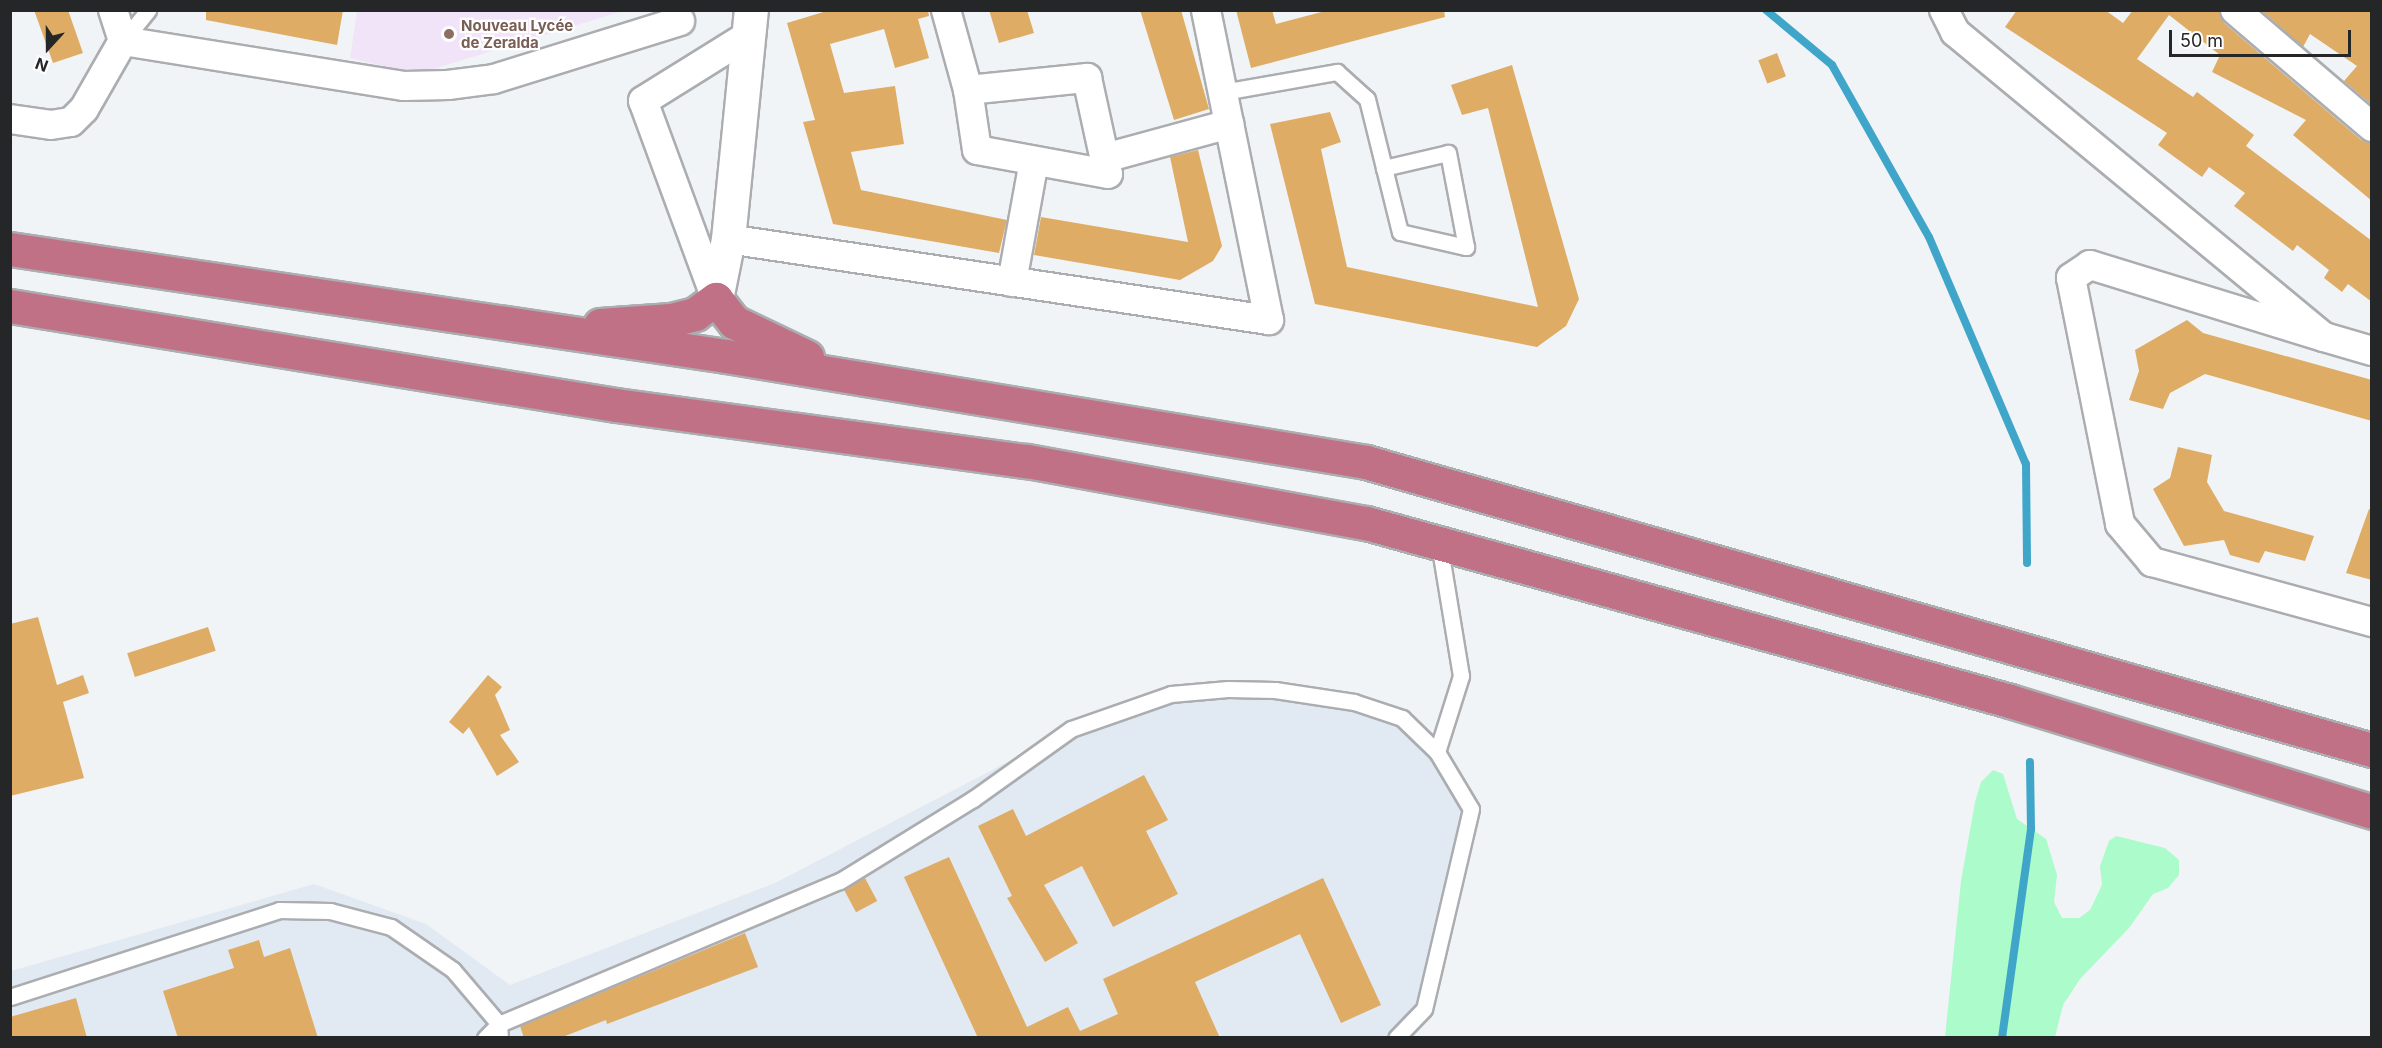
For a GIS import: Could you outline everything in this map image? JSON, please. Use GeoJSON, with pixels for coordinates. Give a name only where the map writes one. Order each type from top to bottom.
{"type":"FeatureCollection","features":[{"type":"Feature","properties":{"kind":"highway"},"geometry":{"type":"LineString","coordinates":[[10,249],[862,380],[1366,462],[2372,750]]}},
{"type":"Feature","properties":{"kind":"highway"},"geometry":{"type":"LineString","coordinates":[[527,329],[671,320],[695,314],[716,299],[723,312],[753,334],[862,380]]}},
{"type":"Feature","properties":{"kind":"highway"},"geometry":{"type":"LineString","coordinates":[[10,306],[616,405],[1027,461],[1366,523],[2010,701],[2372,812]]}},
{"type":"Feature","properties":{"kind":"street"},"geometry":{"type":"LineString","coordinates":[[10,119],[51,125],[71,122],[84,109],[123,41],[113,10]]}},
{"type":"Feature","properties":{"kind":"street"},"geometry":{"type":"LineString","coordinates":[[946,10],[968,90],[976,150],[1108,174],[1087,78],[968,90]]}},
{"type":"Feature","properties":{"kind":"street"},"geometry":{"type":"LineString","coordinates":[[728,239],[1269,320],[1206,10]]}},
{"type":"Feature","properties":{"kind":"street"},"geometry":{"type":"LineString","coordinates":[[1944,10],[1955,32],[2324,337]]}},
{"type":"Feature","properties":{"kind":"street"},"geometry":{"type":"LineString","coordinates":[[2235,10],[2372,127]]}},
{"type":"Feature","properties":{"kind":"street"},"geometry":{"type":"LineString","coordinates":[[123,41],[404,86],[448,86],[494,79],[680,21]]}},
{"type":"Feature","properties":{"kind":"street"},"geometry":{"type":"LineString","coordinates":[[716,299],[728,239],[750,23]]}},
{"type":"Feature","properties":{"kind":"street"},"geometry":{"type":"LineString","coordinates":[[716,299],[643,101],[750,23]]}},
{"type":"Feature","properties":{"kind":"street"},"geometry":{"type":"LineString","coordinates":[[1104,158],[1229,124]]}},
{"type":"Feature","properties":{"kind":"street"},"geometry":{"type":"LineString","coordinates":[[1012,282],[1034,161]]}},
{"type":"Feature","properties":{"kind":"street"},"geometry":{"type":"LineString","coordinates":[[2372,351],[2090,265],[2071,278],[2120,524],[2152,562],[2372,622]]}},
{"type":"Feature","properties":{"kind":"street"},"geometry":{"type":"LineString","coordinates":[[2196,298],[2252,278]]}},
{"type":"Feature","properties":{"kind":"lane"},"geometry":{"type":"LineString","coordinates":[[123,41],[148,10]]}},
{"type":"Feature","properties":{"kind":"lane"},"geometry":{"type":"LineString","coordinates":[[1223,92],[1337,72],[1367,99],[1384,168],[1400,232],[1466,247],[1448,153],[1384,168]]}},
{"type":"Feature","properties":{"kind":"lane"},"geometry":{"type":"LineString","coordinates":[[1437,752],[1461,676],[1439,543]]}},
{"type":"Feature","properties":{"kind":"lane"},"geometry":{"type":"LineString","coordinates":[[484,1038],[840,881],[973,799],[1071,729],[1171,694],[1275,690],[1354,702],[1402,718],[1437,752],[1471,809],[1424,1009],[1396,1038]]}},
{"type":"Feature","properties":{"kind":"lane"},"geometry":{"type":"LineString","coordinates":[[10,997],[279,910],[330,911],[391,927],[453,970],[500,1031]]}},
{"type":"Feature","properties":{"kind":"shaded area","name":"Nouveau Lycée de Zeralda"},"geometry":{"type":"Polygon","coordinates":[[[357,11],[623,11],[417,74],[350,58],[357,11]]]}},
{"type":"Feature","properties":{"kind":"shaded area"},"geometry":{"type":"Polygon","coordinates":[[[1275,690],[1402,718],[1437,752],[1471,809],[1424,1009],[1396,1037],[11,1038],[11,971],[314,884],[426,924],[510,985],[775,883],[1071,729],[1171,694],[1275,690]]]}},
{"type":"Feature","properties":{"kind":"green space"},"geometry":{"type":"Polygon","coordinates":[[[1993,770],[2003,774],[2017,819],[2046,839],[2057,875],[2054,902],[2062,918],[2079,918],[2090,910],[2102,885],[2100,866],[2109,841],[2116,836],[2165,848],[2179,860],[2179,875],[2168,888],[2153,894],[2129,928],[2080,979],[2063,1005],[2055,1037],[1945,1037],[1961,881],[1975,802],[1981,782],[1993,770]]]}},
{"type":"Feature","properties":{"kind":"building"},"geometry":{"type":"Polygon","coordinates":[[[34,10],[68,10],[83,53],[53,63],[34,10]]]}},
{"type":"Feature","properties":{"kind":"building"},"geometry":{"type":"Polygon","coordinates":[[[206,10],[343,10],[337,45],[206,20],[206,10]]]}},
{"type":"Feature","properties":{"kind":"building"},"geometry":{"type":"Polygon","coordinates":[[[830,10],[928,10],[929,16],[918,19],[929,58],[895,68],[884,29],[830,44],[844,93],[895,86],[904,144],[851,152],[861,190],[1007,220],[999,253],[833,224],[803,122],[815,120],[787,23],[830,10]]]}},
{"type":"Feature","properties":{"kind":"building"},"geometry":{"type":"Polygon","coordinates":[[[989,10],[1027,10],[1034,33],[999,43],[989,10]]]}},
{"type":"Feature","properties":{"kind":"building"},"geometry":{"type":"Polygon","coordinates":[[[1140,10],[1181,10],[1209,109],[1174,120],[1140,10]]]}},
{"type":"Feature","properties":{"kind":"building"},"geometry":{"type":"Polygon","coordinates":[[[1236,10],[1272,10],[1276,24],[1329,10],[1444,10],[1445,17],[1251,68],[1236,10]]]}},
{"type":"Feature","properties":{"kind":"building"},"geometry":{"type":"Polygon","coordinates":[[[2017,10],[2105,10],[2123,23],[2133,10],[2219,10],[2224,23],[2361,140],[2372,143],[2372,201],[2293,135],[2306,120],[2212,72],[2220,55],[2169,15],[2137,59],[2193,97],[2197,92],[2254,135],[2246,146],[2372,241],[2372,302],[2348,284],[2342,292],[2324,278],[2329,270],[2297,245],[2293,251],[2234,206],[2245,193],[2209,167],[2202,177],[2158,145],[2167,133],[2005,27],[2017,10]]]}},
{"type":"Feature","properties":{"kind":"building"},"geometry":{"type":"Polygon","coordinates":[[[2261,10],[2372,10],[2372,105],[2344,81],[2357,66],[2310,34],[2303,47],[2261,10]]]}},
{"type":"Feature","properties":{"kind":"building"},"geometry":{"type":"Polygon","coordinates":[[[1777,53],[1786,76],[1767,84],[1758,60],[1777,53]]]}},
{"type":"Feature","properties":{"kind":"building"},"geometry":{"type":"Polygon","coordinates":[[[1512,65],[1579,299],[1566,326],[1537,347],[1315,304],[1270,124],[1330,112],[1341,142],[1321,149],[1347,267],[1538,307],[1488,108],[1462,115],[1451,85],[1512,65]]]}},
{"type":"Feature","properties":{"kind":"building"},"geometry":{"type":"Polygon","coordinates":[[[1198,150],[1222,246],[1213,261],[1180,280],[1034,255],[1041,217],[1188,242],[1170,157],[1198,150]]]}},
{"type":"Feature","properties":{"kind":"building"},"geometry":{"type":"Polygon","coordinates":[[[2187,320],[2203,333],[2372,380],[2372,421],[2205,374],[2170,393],[2163,409],[2129,400],[2139,371],[2135,350],[2187,320]]]}},
{"type":"Feature","properties":{"kind":"building"},"geometry":{"type":"Polygon","coordinates":[[[2178,447],[2212,455],[2207,482],[2224,511],[2314,536],[2305,561],[2265,551],[2259,563],[2230,555],[2224,540],[2184,546],[2153,489],[2170,478],[2178,447]]]}},
{"type":"Feature","properties":{"kind":"building"},"geometry":{"type":"Polygon","coordinates":[[[2369,509],[2372,510],[2372,580],[2346,573],[2369,509]]]}},
{"type":"Feature","properties":{"kind":"building"},"geometry":{"type":"Polygon","coordinates":[[[38,617],[57,685],[83,675],[89,693],[63,702],[84,778],[10,796],[10,624],[38,617]]]}},
{"type":"Feature","properties":{"kind":"building"},"geometry":{"type":"Polygon","coordinates":[[[208,627],[216,651],[135,677],[127,653],[208,627]]]}},
{"type":"Feature","properties":{"kind":"building"},"geometry":{"type":"Polygon","coordinates":[[[488,675],[502,687],[495,695],[510,730],[500,735],[519,762],[497,776],[469,727],[463,734],[449,722],[488,675]]]}},
{"type":"Feature","properties":{"kind":"building"},"geometry":{"type":"Polygon","coordinates":[[[1144,775],[1168,820],[1146,831],[1178,894],[1113,927],[1082,866],[1044,885],[1078,943],[1045,962],[1007,898],[1012,896],[978,826],[1013,809],[1026,836],[1144,775]]]}},
{"type":"Feature","properties":{"kind":"building"},"geometry":{"type":"Polygon","coordinates":[[[949,857],[1027,1027],[1068,1007],[1080,1031],[1118,1014],[1103,979],[1323,878],[1381,1005],[1341,1023],[1300,934],[1195,982],[1220,1038],[978,1038],[904,877],[949,857]]]}},
{"type":"Feature","properties":{"kind":"building"},"geometry":{"type":"Polygon","coordinates":[[[865,878],[877,901],[856,912],[844,889],[865,878]]]}},
{"type":"Feature","properties":{"kind":"building"},"geometry":{"type":"Polygon","coordinates":[[[745,933],[758,967],[607,1024],[606,1020],[560,1038],[524,1038],[520,1026],[745,933]]]}},
{"type":"Feature","properties":{"kind":"building"},"geometry":{"type":"Polygon","coordinates":[[[259,940],[264,957],[290,948],[318,1038],[178,1038],[163,991],[234,968],[228,950],[259,940]]]}},
{"type":"Feature","properties":{"kind":"building"},"geometry":{"type":"Polygon","coordinates":[[[76,998],[87,1038],[10,1038],[10,1017],[76,998]]]}},
{"type":"Feature","properties":{"kind":"waterway"},"geometry":{"type":"LineString","coordinates":[[1766,10],[1832,65],[1929,237],[2026,464],[2027,563]]}},
{"type":"Feature","properties":{"kind":"waterway"},"geometry":{"type":"LineString","coordinates":[[2002,1038],[2031,829],[2030,762]]}},
{"type":"Feature","properties":{"kind":"place","name":"Nouveau Lycée de Zeralda"},"geometry":{"type":"Point","coordinates":[449,34]}}]}
